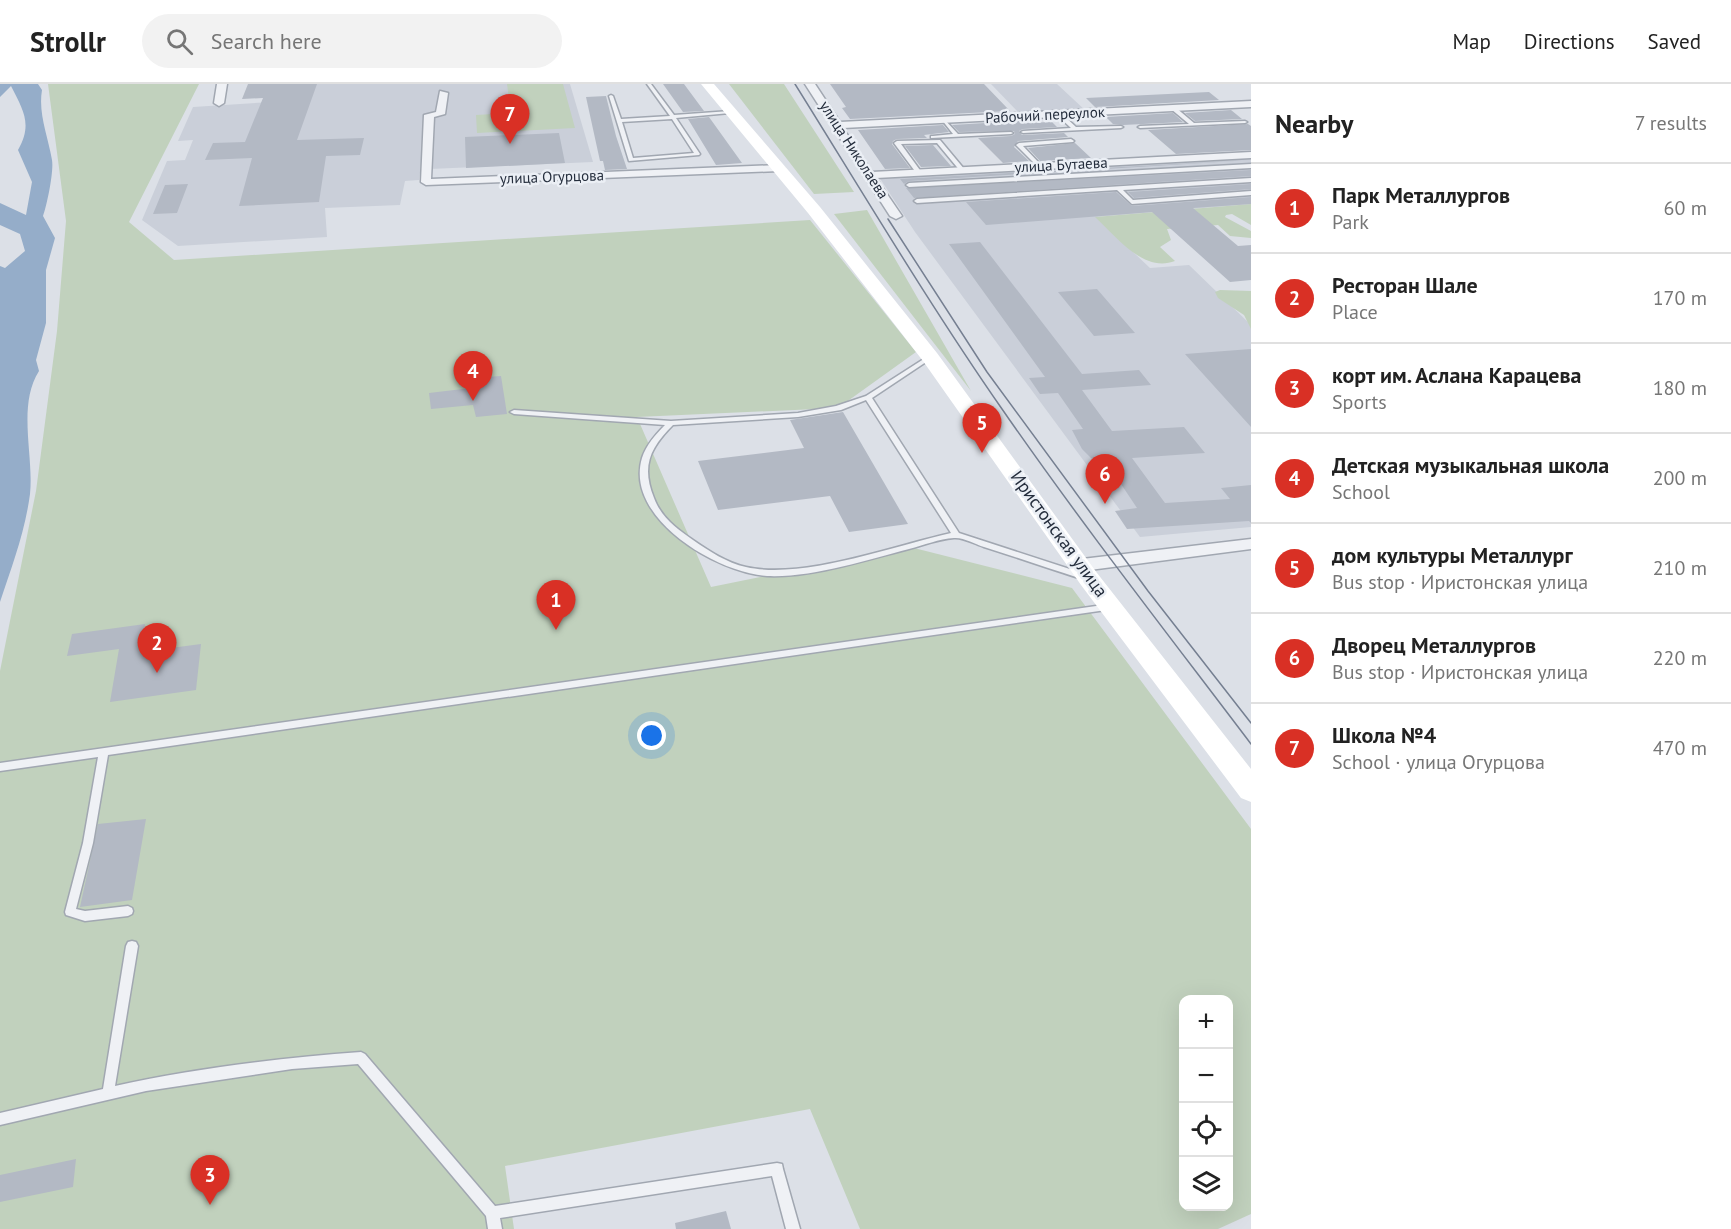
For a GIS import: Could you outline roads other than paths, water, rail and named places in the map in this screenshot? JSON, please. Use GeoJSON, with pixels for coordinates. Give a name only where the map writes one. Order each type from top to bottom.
{"type":"FeatureCollection","features":[{"type":"Feature","properties":{"kind":"main road","name":"Иристонская улица"},"geometry":{"type":"LineString","coordinates":[[707,84],[779,168],[930,357],[1086,572],[1251,790]]}},
{"type":"Feature","properties":{"kind":"street"},"geometry":{"type":"LineString","coordinates":[[219,103],[222,84]]}},
{"type":"Feature","properties":{"kind":"street","name":"улица Николаева"},"geometry":{"type":"LineString","coordinates":[[810,84],[896,216]]}},
{"type":"Feature","properties":{"kind":"street","name":"улица Огурцова"},"geometry":{"type":"LineString","coordinates":[[443,93],[440,114],[429,115],[426,182],[779,168]]}},
{"type":"Feature","properties":{"kind":"street","name":"Рабочий переулок"},"geometry":{"type":"LineString","coordinates":[[838,125],[1251,104]]}},
{"type":"Feature","properties":{"kind":"street","name":"улица Бутаева"},"geometry":{"type":"LineString","coordinates":[[872,176],[1251,155]]}},
{"type":"Feature","properties":{"kind":"street"},"geometry":{"type":"LineString","coordinates":[[1086,572],[1251,544]]}},
{"type":"Feature","properties":{"kind":"lane"},"geometry":{"type":"LineString","coordinates":[[611,96],[631,160],[697,154],[649,84]]}},
{"type":"Feature","properties":{"kind":"lane"},"geometry":{"type":"LineString","coordinates":[[1173,108],[1193,125]]}},
{"type":"Feature","properties":{"kind":"lane"},"geometry":{"type":"LineString","coordinates":[[619,121],[730,112]]}},
{"type":"Feature","properties":{"kind":"lane"},"geometry":{"type":"LineString","coordinates":[[1059,114],[1075,129]]}},
{"type":"Feature","properties":{"kind":"lane"},"geometry":{"type":"LineString","coordinates":[[944,120],[957,136]]}},
{"type":"Feature","properties":{"kind":"lane"},"geometry":{"type":"LineString","coordinates":[[1140,127],[1245,122]]}},
{"type":"Feature","properties":{"kind":"lane"},"geometry":{"type":"LineString","coordinates":[[1023,132],[1121,127]]}},
{"type":"Feature","properties":{"kind":"lane"},"geometry":{"type":"LineString","coordinates":[[897,139],[1011,133]]}},
{"type":"Feature","properties":{"kind":"lane"},"geometry":{"type":"LineString","coordinates":[[919,173],[897,143],[938,141],[963,171]]}},
{"type":"Feature","properties":{"kind":"lane"},"geometry":{"type":"LineString","coordinates":[[1039,166],[1018,145],[1071,141]]}},
{"type":"Feature","properties":{"kind":"lane"},"geometry":{"type":"LineString","coordinates":[[909,185],[1251,166]]}},
{"type":"Feature","properties":{"kind":"lane"},"geometry":{"type":"LineString","coordinates":[[917,201],[1251,180]]}},
{"type":"Feature","properties":{"kind":"lane"},"geometry":{"type":"LineString","coordinates":[[1118,188],[1132,202],[1251,193]]}},
{"type":"Feature","properties":{"kind":"lane"},"geometry":{"type":"LineString","coordinates":[[514,412],[671,423],[798,414],[838,408],[868,397],[930,357]]}},
{"type":"Feature","properties":{"kind":"lane"},"geometry":{"type":"LineString","coordinates":[[868,397],[956,535]]}},
{"type":"Feature","properties":{"kind":"lane"},"geometry":{"type":"LineString","coordinates":[[671,423],[654,439],[647,453],[644,474],[650,500],[669,528],[710,556],[747,571],[783,572],[813,568],[956,535],[1086,572]]}},
{"type":"Feature","properties":{"kind":"lane"},"geometry":{"type":"LineString","coordinates":[[0,767],[1113,607]]}},
{"type":"Feature","properties":{"kind":"lane"},"geometry":{"type":"LineString","coordinates":[[104,752],[88,843],[70,912],[84,916],[128,910]]}},
{"type":"Feature","properties":{"kind":"lane"},"geometry":{"type":"LineString","coordinates":[[108,1094],[132,946]]}},
{"type":"Feature","properties":{"kind":"lane"},"geometry":{"type":"LineString","coordinates":[[0,1119],[146,1085],[292,1064],[360,1058],[492,1213],[495,1229]]}},
{"type":"Feature","properties":{"kind":"lane"},"geometry":{"type":"LineString","coordinates":[[492,1213],[777,1169],[793,1229]]}},
{"type":"Feature","properties":{"kind":"water"},"geometry":{"type":"Polygon","coordinates":[[[0,84],[38,84],[42,90],[42,116],[52,165],[50,188],[43,216],[55,238],[46,270],[46,323],[36,360],[39,371],[32,385],[29,400],[31,479],[28,508],[0,602],[0,266],[5,268],[25,251],[20,234],[0,225],[0,203],[26,215],[32,182],[18,150],[25,132],[25,117],[11,86],[0,97],[0,84]]]}},
{"type":"Feature","properties":{"kind":"tram line"},"geometry":{"type":"LineString","coordinates":[[795,84],[922,289],[1002,409],[1093,536],[1251,744]]}},
{"type":"Feature","properties":{"kind":"tram line"},"geometry":{"type":"LineString","coordinates":[[888,219],[987,372],[1148,591],[1251,723]]}},
{"type":"Feature","properties":{"kind":"place","name":"Школа №4"},"geometry":{"type":"Point","coordinates":[510,144]}},
{"type":"Feature","properties":{"kind":"place","name":"Детская музыкальная школа"},"geometry":{"type":"Point","coordinates":[473,401]}},
{"type":"Feature","properties":{"kind":"place","name":"дом культуры Металлург"},"geometry":{"type":"Point","coordinates":[982,453]}},
{"type":"Feature","properties":{"kind":"place","name":"Дворец Металлургов"},"geometry":{"type":"Point","coordinates":[1105,504]}},
{"type":"Feature","properties":{"kind":"place","name":"Парк Металлургов"},"geometry":{"type":"Point","coordinates":[556,630]}},
{"type":"Feature","properties":{"kind":"place","name":"Ресторан Шале"},"geometry":{"type":"Point","coordinates":[157,673]}},
{"type":"Feature","properties":{"kind":"place","name":"корт им. Аслана Карацева"},"geometry":{"type":"Point","coordinates":[210,1205]}}]}
